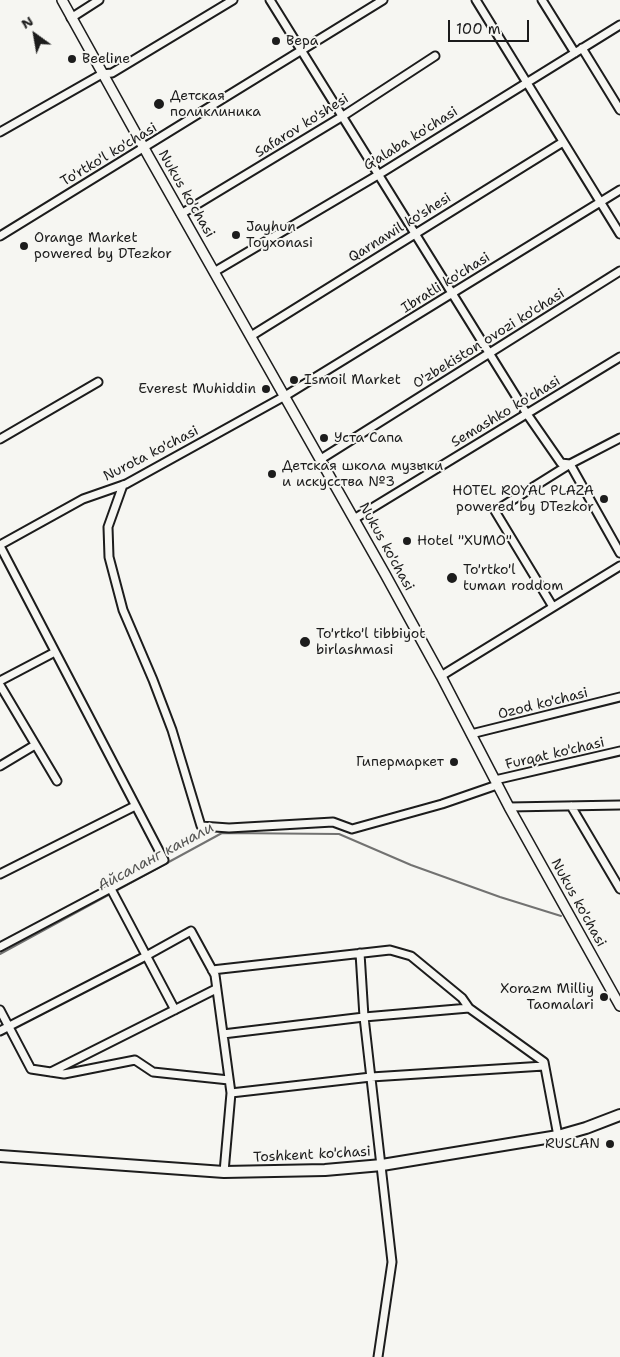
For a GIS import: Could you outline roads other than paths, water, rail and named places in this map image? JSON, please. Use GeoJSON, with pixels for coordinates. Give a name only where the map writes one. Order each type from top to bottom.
{"type":"FeatureCollection","features":[{"type":"Feature","properties":{"kind":"highway","name":"Toshkent ko'chasi"},"geometry":{"type":"LineString","coordinates":[[0,1156],[224,1172],[316,1170],[382,1165],[558,1136],[620,1116]]}},
{"type":"Feature","properties":{"kind":"main road","name":"Nukus ko'chasi"},"geometry":{"type":"LineString","coordinates":[[62,0],[102,74],[321,459],[441,676],[509,807],[620,1006]]}},
{"type":"Feature","properties":{"kind":"street"},"geometry":{"type":"LineString","coordinates":[[71,18],[99,0]]}},
{"type":"Feature","properties":{"kind":"street"},"geometry":{"type":"LineString","coordinates":[[0,132],[102,74],[112,73],[233,0]]}},
{"type":"Feature","properties":{"kind":"street"},"geometry":{"type":"LineString","coordinates":[[270,0],[527,414],[561,462],[570,464],[620,553]]}},
{"type":"Feature","properties":{"kind":"street","name":"To'rtko'l ko'chasi"},"geometry":{"type":"LineString","coordinates":[[0,236],[383,0]]}},
{"type":"Feature","properties":{"kind":"street"},"geometry":{"type":"LineString","coordinates":[[476,0],[620,234]]}},
{"type":"Feature","properties":{"kind":"street"},"geometry":{"type":"LineString","coordinates":[[542,0],[574,53]]}},
{"type":"Feature","properties":{"kind":"street","name":"G'alaba ko'chasi"},"geometry":{"type":"LineString","coordinates":[[214,272],[378,174],[620,25]]}},
{"type":"Feature","properties":{"kind":"street"},"geometry":{"type":"LineString","coordinates":[[582,48],[620,110]]}},
{"type":"Feature","properties":{"kind":"street","name":"Safarov ko'shesi"},"geometry":{"type":"LineString","coordinates":[[181,214],[342,116],[435,56]]}},
{"type":"Feature","properties":{"kind":"street","name":"Qarnawil ko'shesi"},"geometry":{"type":"LineString","coordinates":[[251,336],[563,142]]}},
{"type":"Feature","properties":{"kind":"street","name":"Ibratli ko'chasi"},"geometry":{"type":"LineString","coordinates":[[285,396],[620,190]]}},
{"type":"Feature","properties":{"kind":"street","name":"O'zbekiston ovozi ko'chasi"},"geometry":{"type":"LineString","coordinates":[[321,459],[620,271]]}},
{"type":"Feature","properties":{"kind":"street","name":"Semashko ko'chasi"},"geometry":{"type":"LineString","coordinates":[[354,519],[620,357]]}},
{"type":"Feature","properties":{"kind":"street"},"geometry":{"type":"LineString","coordinates":[[0,439],[98,382]]}},
{"type":"Feature","properties":{"kind":"street","name":"Nurota ko'chasi"},"geometry":{"type":"LineString","coordinates":[[0,545],[83,499],[123,485],[285,396]]}},
{"type":"Feature","properties":{"kind":"street"},"geometry":{"type":"LineString","coordinates":[[553,607],[495,511],[570,464],[620,438]]}},
{"type":"Feature","properties":{"kind":"street","name":"Furqat ko'chasi"},"geometry":{"type":"LineString","coordinates":[[123,485],[108,527],[109,557],[123,610],[172,730],[201,826],[229,828],[333,822],[352,830],[442,804],[496,782],[620,751]]}},
{"type":"Feature","properties":{"kind":"street"},"geometry":{"type":"LineString","coordinates":[[0,545],[164,860],[0,947]]}},
{"type":"Feature","properties":{"kind":"street"},"geometry":{"type":"LineString","coordinates":[[441,676],[620,566]]}},
{"type":"Feature","properties":{"kind":"street"},"geometry":{"type":"LineString","coordinates":[[0,681],[55,652]]}},
{"type":"Feature","properties":{"kind":"street"},"geometry":{"type":"LineString","coordinates":[[1,690],[57,781]]}},
{"type":"Feature","properties":{"kind":"street","name":"Ozod ko'chasi"},"geometry":{"type":"LineString","coordinates":[[471,734],[620,697]]}},
{"type":"Feature","properties":{"kind":"street"},"geometry":{"type":"LineString","coordinates":[[0,766],[36,746]]}},
{"type":"Feature","properties":{"kind":"street"},"geometry":{"type":"LineString","coordinates":[[509,807],[620,805]]}},
{"type":"Feature","properties":{"kind":"street"},"geometry":{"type":"LineString","coordinates":[[0,874],[135,806]]}},
{"type":"Feature","properties":{"kind":"street"},"geometry":{"type":"LineString","coordinates":[[571,806],[620,889]]}},
{"type":"Feature","properties":{"kind":"street"},"geometry":{"type":"LineString","coordinates":[[111,888],[176,1010]]}},
{"type":"Feature","properties":{"kind":"street"},"geometry":{"type":"LineString","coordinates":[[0,1031],[191,931],[214,975],[223,1034],[230,1093],[224,1172]]}},
{"type":"Feature","properties":{"kind":"street"},"geometry":{"type":"LineString","coordinates":[[212,970],[390,950],[411,956],[462,998],[469,1008],[544,1062],[558,1136]]}},
{"type":"Feature","properties":{"kind":"street"},"geometry":{"type":"LineString","coordinates":[[360,953],[364,1017],[392,1262],[378,1357]]}},
{"type":"Feature","properties":{"kind":"street"},"geometry":{"type":"LineString","coordinates":[[51,1072],[216,989]]}},
{"type":"Feature","properties":{"kind":"street"},"geometry":{"type":"LineString","coordinates":[[223,1034],[364,1017],[469,1008]]}},
{"type":"Feature","properties":{"kind":"street"},"geometry":{"type":"LineString","coordinates":[[0,1010],[31,1069],[64,1074],[135,1060],[153,1072],[229,1080]]}},
{"type":"Feature","properties":{"kind":"street"},"geometry":{"type":"LineString","coordinates":[[230,1093],[371,1077],[544,1066]]}},
{"type":"Feature","properties":{"kind":"waterway","name":"Айсаланг канали"},"geometry":{"type":"LineString","coordinates":[[0,954],[222,833],[339,834],[411,865],[500,897],[561,916]]}},
{"type":"Feature","properties":{"kind":"place","name":"Вера"},"geometry":{"type":"Point","coordinates":[276,41]}},
{"type":"Feature","properties":{"kind":"place","name":"Beeline"},"geometry":{"type":"Point","coordinates":[72,59]}},
{"type":"Feature","properties":{"kind":"place","name":"Детская поликлиника"},"geometry":{"type":"Point","coordinates":[159,104]}},
{"type":"Feature","properties":{"kind":"place","name":"Jayhun Toyxonasi"},"geometry":{"type":"Point","coordinates":[236,235]}},
{"type":"Feature","properties":{"kind":"place","name":"Orange Market powered by DTezkor"},"geometry":{"type":"Point","coordinates":[24,246]}},
{"type":"Feature","properties":{"kind":"place","name":"Ismoil Market"},"geometry":{"type":"Point","coordinates":[294,380]}},
{"type":"Feature","properties":{"kind":"place","name":"Everest Muhiddin"},"geometry":{"type":"Point","coordinates":[266,389]}},
{"type":"Feature","properties":{"kind":"place","name":"Уста Сапа"},"geometry":{"type":"Point","coordinates":[324,438]}},
{"type":"Feature","properties":{"kind":"place","name":"Детская школа музыки и искусства №3"},"geometry":{"type":"Point","coordinates":[272,474]}},
{"type":"Feature","properties":{"kind":"place","name":"HOTEL ROYAL PLAZA powered by DTezkor"},"geometry":{"type":"Point","coordinates":[604,499]}},
{"type":"Feature","properties":{"kind":"place","name":"Hotel \"XUMO\""},"geometry":{"type":"Point","coordinates":[407,541]}},
{"type":"Feature","properties":{"kind":"place","name":"To'rtko'l tuman roddom"},"geometry":{"type":"Point","coordinates":[452,578]}},
{"type":"Feature","properties":{"kind":"place","name":"To'rtko'l tibbiyot birlashmasi"},"geometry":{"type":"Point","coordinates":[305,642]}},
{"type":"Feature","properties":{"kind":"place","name":"Гипермаркет"},"geometry":{"type":"Point","coordinates":[454,762]}},
{"type":"Feature","properties":{"kind":"place","name":"Xorazm Milliy Taomalari"},"geometry":{"type":"Point","coordinates":[604,997]}},
{"type":"Feature","properties":{"kind":"place","name":"RUSLAN"},"geometry":{"type":"Point","coordinates":[610,1144]}}]}
